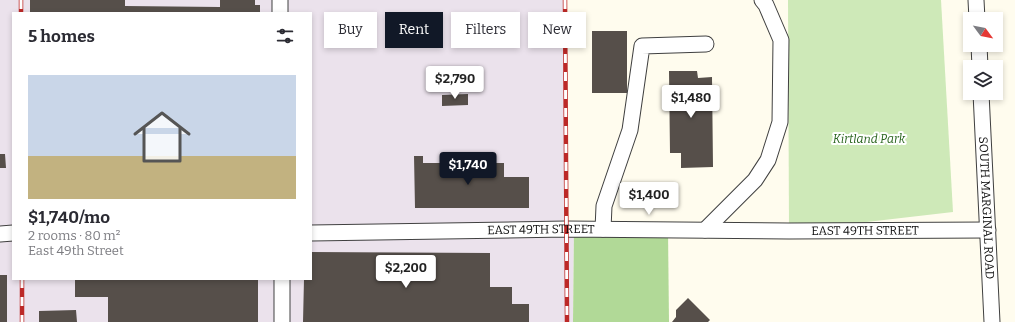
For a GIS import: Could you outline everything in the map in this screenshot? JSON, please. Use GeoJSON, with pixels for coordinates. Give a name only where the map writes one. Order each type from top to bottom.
{"type":"FeatureCollection","features":[{"type":"Feature","properties":{"kind":"street"},"geometry":{"type":"LineString","coordinates":[[280,0],[280,12]]}},
{"type":"Feature","properties":{"kind":"street"},"geometry":{"type":"LineString","coordinates":[[705,230],[756,180],[768,160],[780,122],[781,40],[766,5],[762,0]]}},
{"type":"Feature","properties":{"kind":"street"},"geometry":{"type":"LineString","coordinates":[[976,0],[977,12]]}},
{"type":"Feature","properties":{"kind":"street"},"geometry":{"type":"LineString","coordinates":[[603,229],[604,206],[630,130],[642,46],[706,44]]}},
{"type":"Feature","properties":{"kind":"street","name":"SOUTH MARGINAL ROAD"},"geometry":{"type":"LineString","coordinates":[[981,100],[992,322]]}},
{"type":"Feature","properties":{"kind":"street","name":"EAST 49TH STREET"},"geometry":{"type":"LineString","coordinates":[[312,233],[603,229],[988,230]]}},
{"type":"Feature","properties":{"kind":"street"},"geometry":{"type":"LineString","coordinates":[[0,234],[12,233]]}},
{"type":"Feature","properties":{"kind":"street"},"geometry":{"type":"LineString","coordinates":[[282,280],[282,322]]}},
{"type":"Feature","properties":{"kind":"shaded area"},"geometry":{"type":"Polygon","coordinates":[[[0,0],[565,0],[565,12],[528,12],[528,48],[565,48],[566,228],[574,229],[573,322],[0,322],[0,0]]]}},
{"type":"Feature","properties":{"kind":"green space","name":"Kirtland Park"},"geometry":{"type":"Polygon","coordinates":[[[788,0],[941,0],[953,212],[789,231],[788,0]]]}},
{"type":"Feature","properties":{"kind":"green space"},"geometry":{"type":"Polygon","coordinates":[[[574,229],[668,230],[669,322],[573,322],[574,229]]]}},
{"type":"Feature","properties":{"kind":"building"},"geometry":{"type":"Polygon","coordinates":[[[30,0],[125,0],[125,6],[220,7],[220,0],[255,0],[255,5],[260,5],[260,12],[30,12],[30,0]]]}},
{"type":"Feature","properties":{"kind":"building"},"geometry":{"type":"Polygon","coordinates":[[[592,31],[627,31],[627,93],[592,93],[592,31]]]}},
{"type":"Feature","properties":{"kind":"building"},"geometry":{"type":"Polygon","coordinates":[[[669,71],[697,71],[698,78],[712,77],[713,167],[681,168],[681,153],[670,153],[669,71]]]}},
{"type":"Feature","properties":{"kind":"building"},"geometry":{"type":"Polygon","coordinates":[[[468,94],[468,105],[442,106],[442,95],[468,94]]]}},
{"type":"Feature","properties":{"kind":"building"},"geometry":{"type":"Polygon","coordinates":[[[0,154],[5,154],[6,168],[0,168],[0,154]]]}},
{"type":"Feature","properties":{"kind":"building"},"geometry":{"type":"Polygon","coordinates":[[[414,156],[423,156],[423,163],[504,163],[504,177],[529,177],[529,208],[415,208],[414,156]]]}},
{"type":"Feature","properties":{"kind":"building"},"geometry":{"type":"Polygon","coordinates":[[[312,252],[490,253],[490,287],[512,287],[512,304],[529,304],[529,322],[303,322],[304,280],[312,280],[312,252]]]}},
{"type":"Feature","properties":{"kind":"building"},"geometry":{"type":"Polygon","coordinates":[[[0,275],[7,275],[7,322],[0,322],[0,275]]]}},
{"type":"Feature","properties":{"kind":"building"},"geometry":{"type":"Polygon","coordinates":[[[75,280],[258,280],[258,322],[108,322],[108,297],[75,297],[75,280]]]}},
{"type":"Feature","properties":{"kind":"building"},"geometry":{"type":"Polygon","coordinates":[[[688,298],[710,320],[708,322],[672,322],[676,317],[676,310],[688,298]]]}},
{"type":"Feature","properties":{"kind":"building"},"geometry":{"type":"Polygon","coordinates":[[[76,310],[77,322],[39,322],[39,311],[76,310]]]}},
{"type":"Feature","properties":{"kind":"railway"},"geometry":{"type":"LineString","coordinates":[[21,0],[21,12]]}},
{"type":"Feature","properties":{"kind":"railway"},"geometry":{"type":"LineString","coordinates":[[565,0],[567,322]]}},
{"type":"Feature","properties":{"kind":"railway"},"geometry":{"type":"LineString","coordinates":[[22,280],[22,322]]}}]}
